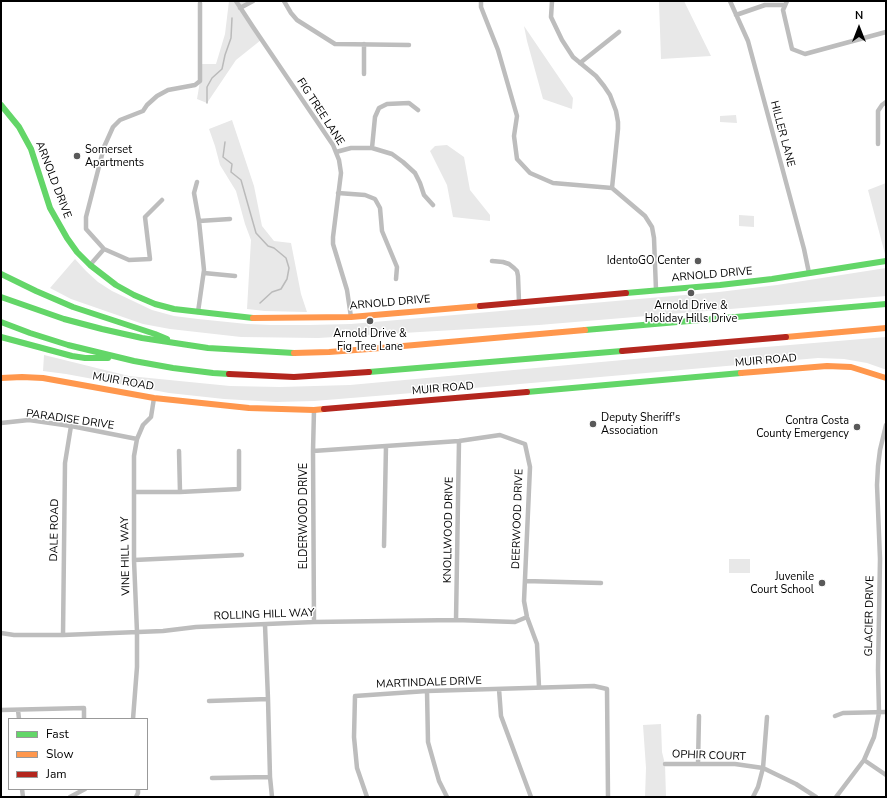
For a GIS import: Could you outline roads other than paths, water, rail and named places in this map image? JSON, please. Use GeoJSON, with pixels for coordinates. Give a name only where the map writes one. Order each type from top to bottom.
{"type":"FeatureCollection","features":[{"type":"Feature","properties":{"kind":"main road","name":"ARNOLD DRIVE"},"geometry":{"type":"LineString","coordinates":[[1,105],[19,127],[31,149],[50,208],[67,238],[77,252],[90,265],[116,285],[155,304],[174,309],[248,318],[351,317],[743,282],[886,261]]}},
{"type":"Feature","properties":{"kind":"main road"},"geometry":{"type":"LineString","coordinates":[[1,274],[28,288],[73,307],[155,334],[178,344]]}},
{"type":"Feature","properties":{"kind":"main road"},"geometry":{"type":"LineString","coordinates":[[1,297],[51,315],[142,338],[222,350],[289,353],[329,352],[886,304]]}},
{"type":"Feature","properties":{"kind":"main road"},"geometry":{"type":"LineString","coordinates":[[1,322],[62,343],[120,358],[167,367],[213,373],[266,376],[361,374],[886,328]]}},
{"type":"Feature","properties":{"kind":"main road"},"geometry":{"type":"LineString","coordinates":[[1,337],[72,356],[120,358]]}},
{"type":"Feature","properties":{"kind":"main road","name":"MUIR ROAD"},"geometry":{"type":"LineString","coordinates":[[1,378],[43,378],[154,398],[249,408],[314,410],[827,366],[851,367],[886,378]]}},
{"type":"Feature","properties":{"kind":"street","name":"FIG TREE LANE"},"geometry":{"type":"LineString","coordinates":[[236,1],[326,135],[339,160],[341,172],[333,237],[347,290],[351,317]]}},
{"type":"Feature","properties":{"kind":"street"},"geometry":{"type":"LineString","coordinates":[[240,8],[253,1]]}},
{"type":"Feature","properties":{"kind":"street"},"geometry":{"type":"LineString","coordinates":[[284,1],[297,20],[335,44],[409,45]]}},
{"type":"Feature","properties":{"kind":"street"},"geometry":{"type":"LineString","coordinates":[[481,1],[481,7],[498,50],[517,116],[514,136],[517,159],[530,173],[553,183],[612,188],[645,216],[652,227],[654,238],[656,290]]}},
{"type":"Feature","properties":{"kind":"street"},"geometry":{"type":"LineString","coordinates":[[552,1],[551,17],[556,29],[573,57],[596,76],[604,86],[610,95],[616,111],[618,129],[612,188]]}},
{"type":"Feature","properties":{"kind":"street","name":"HILLER LANE"},"geometry":{"type":"LineString","coordinates":[[730,1],[748,41],[810,273]]}},
{"type":"Feature","properties":{"kind":"street"},"geometry":{"type":"LineString","coordinates":[[162,200],[145,217],[150,259],[129,260],[104,249],[86,229],[86,217],[104,147],[113,127],[120,120],[143,111],[157,96],[168,90],[195,85],[200,81],[200,3]]}},
{"type":"Feature","properties":{"kind":"street"},"geometry":{"type":"LineString","coordinates":[[736,15],[765,5],[786,3],[783,10],[792,48],[805,54],[886,32]]}},
{"type":"Feature","properties":{"kind":"street"},"geometry":{"type":"LineString","coordinates":[[580,63],[619,32]]}},
{"type":"Feature","properties":{"kind":"street"},"geometry":{"type":"LineString","coordinates":[[364,44],[364,74]]}},
{"type":"Feature","properties":{"kind":"street"},"geometry":{"type":"LineString","coordinates":[[878,144],[878,111],[886,102]]}},
{"type":"Feature","properties":{"kind":"street"},"geometry":{"type":"LineString","coordinates":[[372,148],[375,117],[379,108],[387,104],[409,103],[418,110]]}},
{"type":"Feature","properties":{"kind":"street"},"geometry":{"type":"LineString","coordinates":[[336,152],[351,148],[372,148],[392,154],[403,162],[414,174],[420,183],[424,195],[433,205]]}},
{"type":"Feature","properties":{"kind":"street"},"geometry":{"type":"LineString","coordinates":[[198,182],[194,194],[199,221],[204,273],[198,312]]}},
{"type":"Feature","properties":{"kind":"street"},"geometry":{"type":"LineString","coordinates":[[338,193],[365,195],[375,199],[380,208],[382,231],[397,267],[396,279]]}},
{"type":"Feature","properties":{"kind":"street"},"geometry":{"type":"LineString","coordinates":[[199,221],[230,219]]}},
{"type":"Feature","properties":{"kind":"street"},"geometry":{"type":"LineString","coordinates":[[90,265],[104,249]]}},
{"type":"Feature","properties":{"kind":"street"},"geometry":{"type":"LineString","coordinates":[[492,261],[509,264],[517,271],[519,302]]}},
{"type":"Feature","properties":{"kind":"street"},"geometry":{"type":"LineString","coordinates":[[204,273],[235,276]]}},
{"type":"Feature","properties":{"kind":"street","name":"VINE HILL WAY"},"geometry":{"type":"LineString","coordinates":[[133,718],[137,667],[134,560],[134,456],[137,439],[143,425],[151,417],[154,398]]}},
{"type":"Feature","properties":{"kind":"street","name":"ELDERWOOD DRIVE"},"geometry":{"type":"LineString","coordinates":[[314,410],[314,622]]}},
{"type":"Feature","properties":{"kind":"street","name":"PARADISE DRIVE"},"geometry":{"type":"LineString","coordinates":[[1,423],[29,420],[71,426],[137,439]]}},
{"type":"Feature","properties":{"kind":"street","name":"GLACIER DRIVE"},"geometry":{"type":"LineString","coordinates":[[836,797],[864,760],[874,737],[879,712],[878,670],[880,559],[878,472],[880,450],[886,425]]}},
{"type":"Feature","properties":{"kind":"street","name":"DALE ROAD"},"geometry":{"type":"LineString","coordinates":[[63,635],[65,463],[71,426]]}},
{"type":"Feature","properties":{"kind":"street","name":"DEERWOOD DRIVE"},"geometry":{"type":"LineString","coordinates":[[313,451],[458,441],[500,434],[525,444],[530,466],[524,601],[527,617],[537,644],[539,687]]}},
{"type":"Feature","properties":{"kind":"street","name":"KNOLLWOOD DRIVE"},"geometry":{"type":"LineString","coordinates":[[456,620],[458,441]]}},
{"type":"Feature","properties":{"kind":"street"},"geometry":{"type":"LineString","coordinates":[[384,546],[386,446]]}},
{"type":"Feature","properties":{"kind":"street"},"geometry":{"type":"LineString","coordinates":[[179,451],[180,492]]}},
{"type":"Feature","properties":{"kind":"street"},"geometry":{"type":"LineString","coordinates":[[134,492],[180,492],[238,489],[239,451]]}},
{"type":"Feature","properties":{"kind":"street"},"geometry":{"type":"LineString","coordinates":[[134,560],[242,555]]}},
{"type":"Feature","properties":{"kind":"street"},"geometry":{"type":"LineString","coordinates":[[525,581],[601,583]]}},
{"type":"Feature","properties":{"kind":"street","name":"ROLLING HILL WAY"},"geometry":{"type":"LineString","coordinates":[[1,633],[14,635],[63,635],[314,622],[456,620],[515,622],[527,617]]}},
{"type":"Feature","properties":{"kind":"street"},"geometry":{"type":"LineString","coordinates":[[265,625],[272,797]]}},
{"type":"Feature","properties":{"kind":"street","name":"MARTINDALE DRIVE"},"geometry":{"type":"LineString","coordinates":[[367,797],[357,768],[354,738],[355,696],[427,691],[594,686],[606,689],[608,797]]}},
{"type":"Feature","properties":{"kind":"street"},"geometry":{"type":"LineString","coordinates":[[499,690],[501,716],[531,797]]}},
{"type":"Feature","properties":{"kind":"street"},"geometry":{"type":"LineString","coordinates":[[427,691],[428,742],[439,781],[447,797]]}},
{"type":"Feature","properties":{"kind":"street"},"geometry":{"type":"LineString","coordinates":[[209,701],[268,699]]}},
{"type":"Feature","properties":{"kind":"street"},"geometry":{"type":"LineString","coordinates":[[1,710],[84,708],[84,718]]}},
{"type":"Feature","properties":{"kind":"street"},"geometry":{"type":"LineString","coordinates":[[18,710],[19,718]]}},
{"type":"Feature","properties":{"kind":"street"},"geometry":{"type":"LineString","coordinates":[[835,716],[843,712],[886,712]]}},
{"type":"Feature","properties":{"kind":"street"},"geometry":{"type":"LineString","coordinates":[[698,764],[699,716]]}},
{"type":"Feature","properties":{"kind":"street"},"geometry":{"type":"LineString","coordinates":[[753,797],[758,787],[763,768],[767,717]]}},
{"type":"Feature","properties":{"kind":"street"},"geometry":{"type":"LineString","coordinates":[[864,760],[886,775]]}},
{"type":"Feature","properties":{"kind":"street","name":"OPHIR COURT"},"geometry":{"type":"LineString","coordinates":[[666,764],[735,764],[763,768],[796,784],[816,797]]}},
{"type":"Feature","properties":{"kind":"street"},"geometry":{"type":"LineString","coordinates":[[212,778],[270,777]]}},
{"type":"Feature","properties":{"kind":"street"},"geometry":{"type":"LineString","coordinates":[[70,797],[83,790]]}},
{"type":"Feature","properties":{"kind":"waterway"},"geometry":{"type":"LineString","coordinates":[[207,103],[207,87],[212,78],[222,69],[231,38],[232,18]]}},
{"type":"Feature","properties":{"kind":"waterway"},"geometry":{"type":"LineString","coordinates":[[225,142],[223,157],[232,164],[231,172],[241,180],[256,233],[268,246],[274,248],[286,258],[289,268],[287,279],[281,289],[272,292],[260,303]]}},
{"type":"Feature","properties":{"kind":"place","name":"Somerset Apartments"},"geometry":{"type":"Point","coordinates":[77,156]}},
{"type":"Feature","properties":{"kind":"place","name":"IdentoGO Center"},"geometry":{"type":"Point","coordinates":[698,261]}},
{"type":"Feature","properties":{"kind":"place","name":"Arnold Drive & Holiday Hills Drive"},"geometry":{"type":"Point","coordinates":[691,293]}},
{"type":"Feature","properties":{"kind":"place","name":"Arnold Drive & Fig Tree Lane"},"geometry":{"type":"Point","coordinates":[370,321]}},
{"type":"Feature","properties":{"kind":"place","name":"Deputy Sheriff's Association"},"geometry":{"type":"Point","coordinates":[593,424]}},
{"type":"Feature","properties":{"kind":"place","name":"Contra Costa County Emergency"},"geometry":{"type":"Point","coordinates":[857,427]}},
{"type":"Feature","properties":{"kind":"place","name":"Juvenile Court School"},"geometry":{"type":"Point","coordinates":[822,583]}}]}
